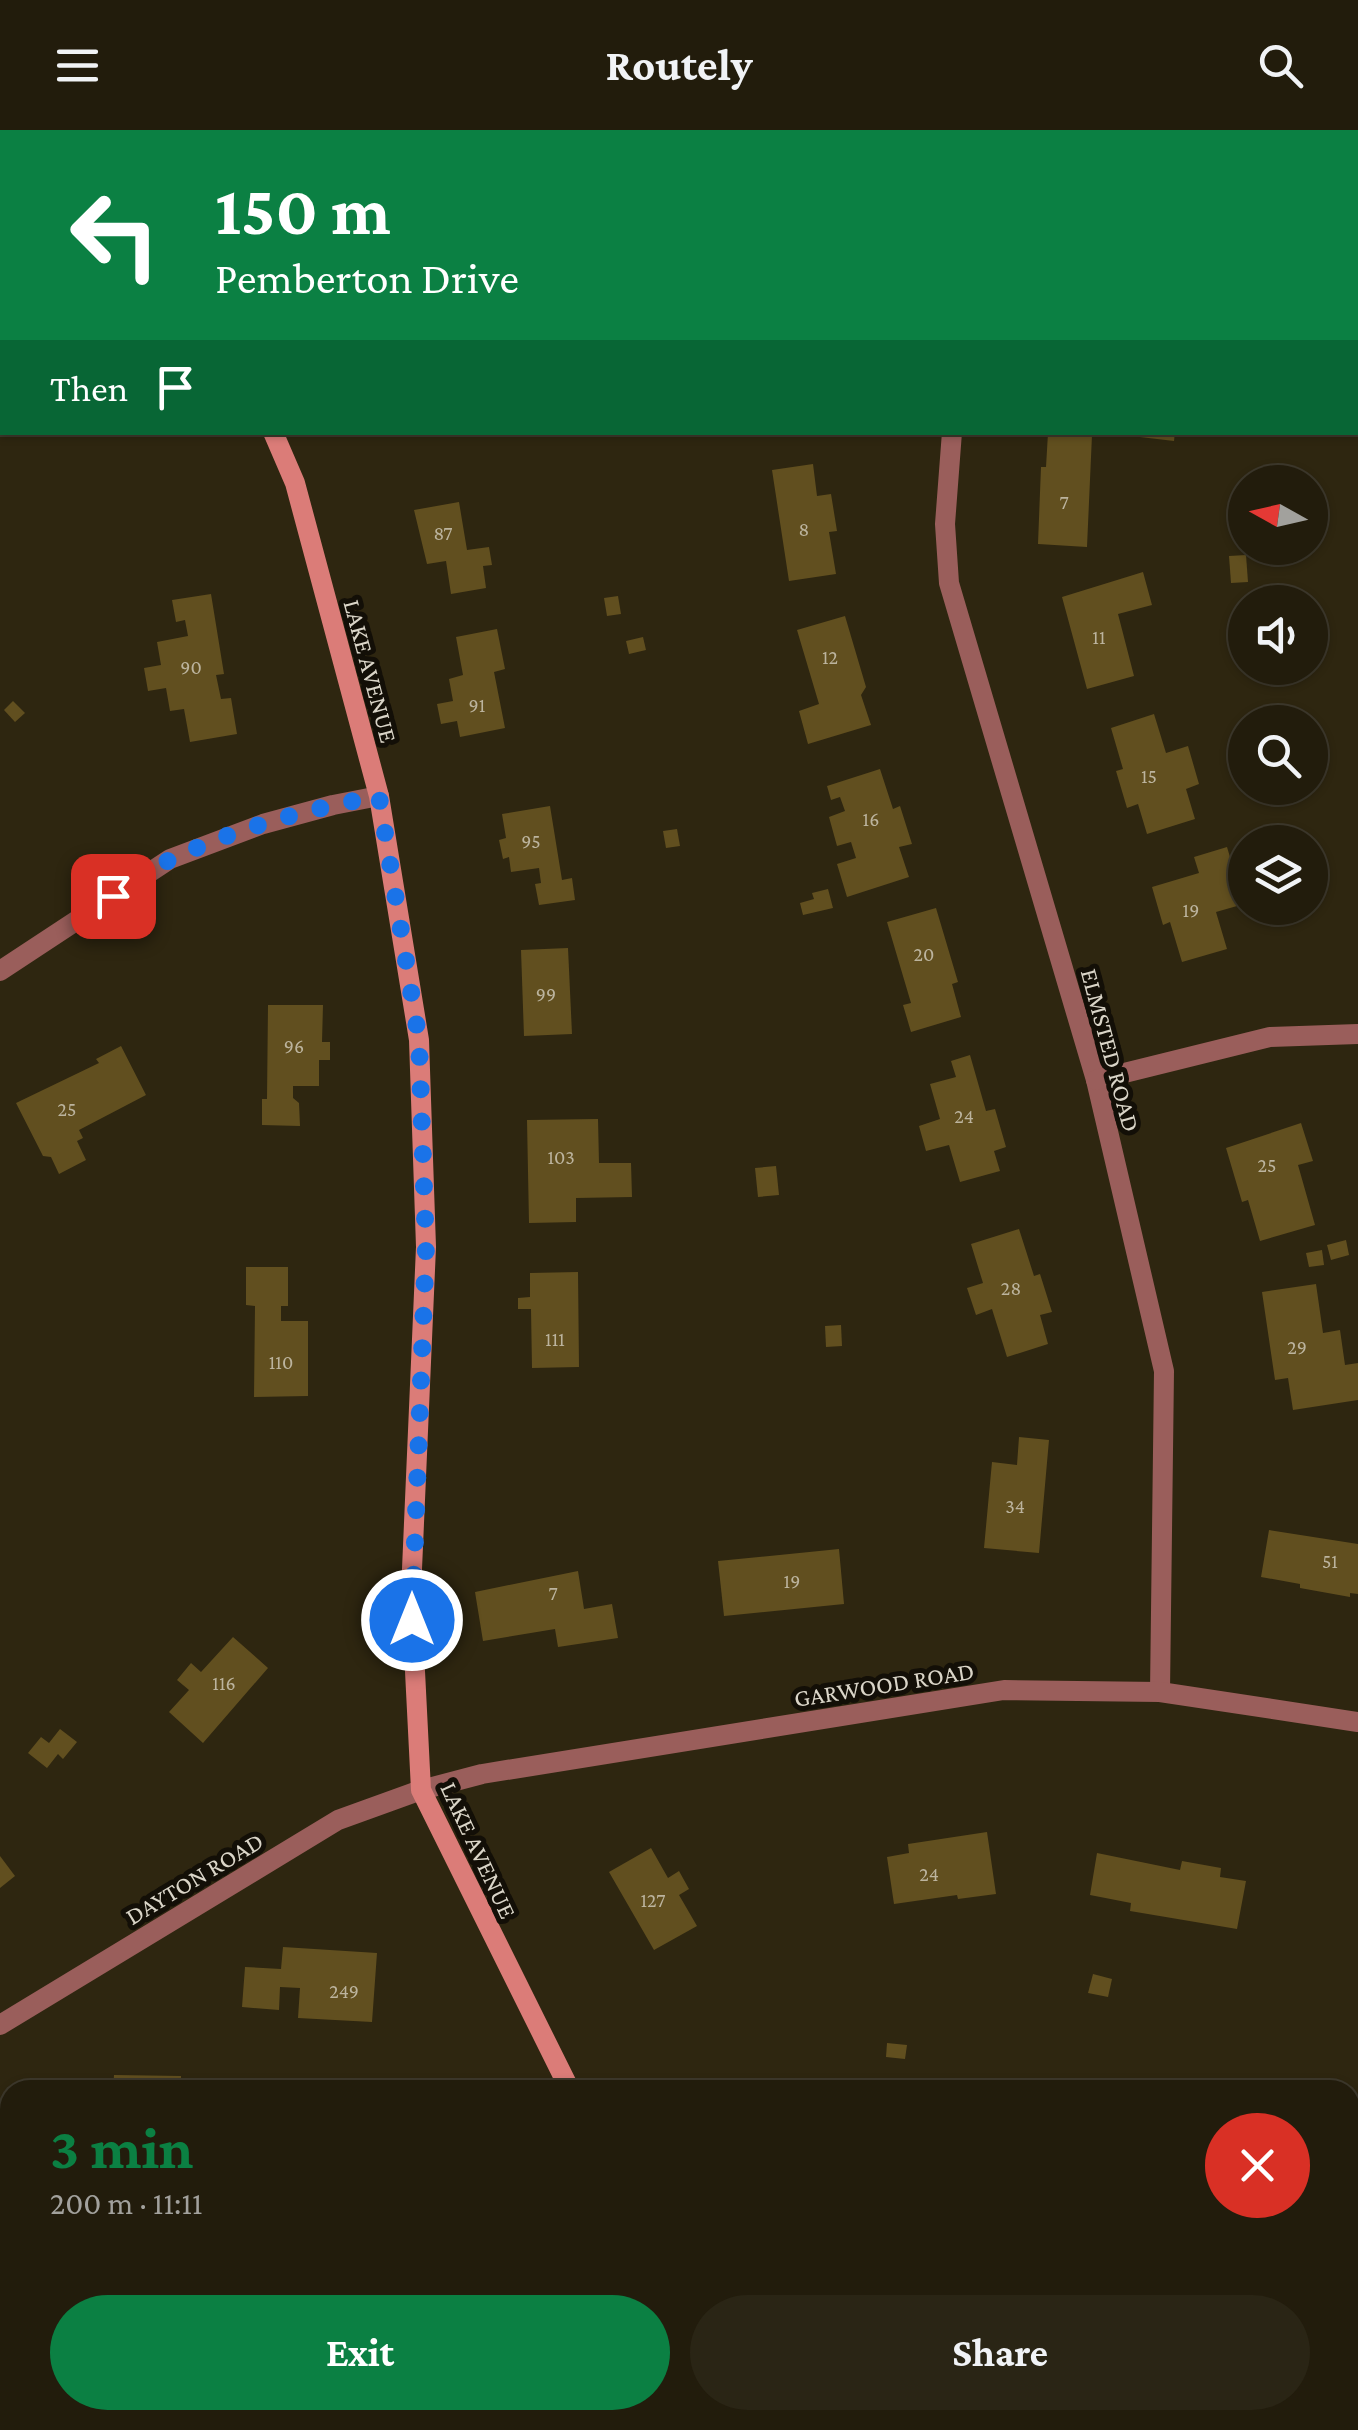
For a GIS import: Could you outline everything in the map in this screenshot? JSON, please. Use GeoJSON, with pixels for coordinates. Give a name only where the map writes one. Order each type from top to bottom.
{"type":"FeatureCollection","features":[{"type":"Feature","properties":{"kind":"street","name":"LAKE AVENUE"},"geometry":{"type":"LineString","coordinates":[[275,435],[295,483],[379,796],[419,1040],[426,1247],[411,1592],[421,1790],[565,2080]]}},
{"type":"Feature","properties":{"kind":"street","name":"ELMSTED ROAD"},"geometry":{"type":"LineString","coordinates":[[952,435],[945,524],[949,583],[1096,1080],[1164,1371],[1160,1692]]}},
{"type":"Feature","properties":{"kind":"street"},"geometry":{"type":"LineString","coordinates":[[0,970],[170,859],[262,824],[332,804],[379,796]]}},
{"type":"Feature","properties":{"kind":"street"},"geometry":{"type":"LineString","coordinates":[[1096,1080],[1270,1037],[1358,1034]]}},
{"type":"Feature","properties":{"kind":"street","name":"GARWOOD ROAD"},"geometry":{"type":"LineString","coordinates":[[421,1790],[482,1774],[1004,1690],[1160,1692],[1358,1722]]}},
{"type":"Feature","properties":{"kind":"street","name":"DAYTON ROAD"},"geometry":{"type":"LineString","coordinates":[[0,2025],[338,1820],[421,1790]]}},
{"type":"Feature","properties":{"kind":"building"},"geometry":{"type":"Polygon","coordinates":[[[1048,435],[1092,435],[1087,547],[1038,544],[1041,467],[1046,467],[1048,435]]]}},
{"type":"Feature","properties":{"kind":"building"},"geometry":{"type":"Polygon","coordinates":[[[1140,435],[1175,435],[1174,441],[1140,435]]]}},
{"type":"Feature","properties":{"kind":"building"},"geometry":{"type":"Polygon","coordinates":[[[813,464],[817,496],[831,494],[837,531],[829,532],[836,574],[789,581],[772,470],[813,464]]]}},
{"type":"Feature","properties":{"kind":"building"},"geometry":{"type":"Polygon","coordinates":[[[459,502],[467,550],[489,547],[492,565],[483,566],[486,588],[451,594],[446,561],[427,564],[414,510],[459,502]]]}},
{"type":"Feature","properties":{"kind":"building"},"geometry":{"type":"Polygon","coordinates":[[[1230,565],[1247,565],[1248,582],[1231,583],[1230,565]]]}},
{"type":"Feature","properties":{"kind":"building"},"geometry":{"type":"Polygon","coordinates":[[[1143,572],[1152,605],[1118,614],[1134,676],[1087,689],[1062,597],[1143,572]]]}},
{"type":"Feature","properties":{"kind":"building"},"geometry":{"type":"Polygon","coordinates":[[[211,594],[224,674],[216,675],[221,699],[231,698],[237,734],[190,742],[184,709],[170,711],[166,688],[148,691],[144,668],[161,665],[157,642],[188,636],[185,620],[176,622],[172,600],[211,594]]]}},
{"type":"Feature","properties":{"kind":"building"},"geometry":{"type":"Polygon","coordinates":[[[618,596],[621,614],[607,616],[604,598],[618,596]]]}},
{"type":"Feature","properties":{"kind":"building"},"geometry":{"type":"Polygon","coordinates":[[[845,616],[866,687],[861,695],[871,725],[808,744],[799,711],[819,704],[797,630],[845,616]]]}},
{"type":"Feature","properties":{"kind":"building"},"geometry":{"type":"Polygon","coordinates":[[[497,629],[505,669],[494,672],[505,728],[460,737],[457,721],[441,724],[437,704],[453,701],[449,679],[463,675],[456,637],[497,629]]]}},
{"type":"Feature","properties":{"kind":"building"},"geometry":{"type":"Polygon","coordinates":[[[643,637],[646,650],[629,654],[626,641],[643,637]]]}},
{"type":"Feature","properties":{"kind":"building"},"geometry":{"type":"Polygon","coordinates":[[[13,701],[25,713],[15,722],[4,710],[13,701]]]}},
{"type":"Feature","properties":{"kind":"building"},"geometry":{"type":"Polygon","coordinates":[[[1154,714],[1166,753],[1188,746],[1199,784],[1186,789],[1195,819],[1147,834],[1138,804],[1127,808],[1116,771],[1123,769],[1111,728],[1154,714]]]}},
{"type":"Feature","properties":{"kind":"building"},"geometry":{"type":"Polygon","coordinates":[[[880,769],[893,809],[900,806],[912,844],[899,847],[909,877],[847,897],[837,864],[856,858],[851,842],[837,846],[829,817],[845,811],[840,797],[831,800],[827,786],[880,769]]]}},
{"type":"Feature","properties":{"kind":"building"},"geometry":{"type":"Polygon","coordinates":[[[550,806],[562,880],[572,878],[575,900],[539,905],[535,884],[541,883],[539,868],[511,872],[509,857],[503,859],[499,840],[506,838],[502,814],[550,806]]]}},
{"type":"Feature","properties":{"kind":"building"},"geometry":{"type":"Polygon","coordinates":[[[677,829],[680,846],[666,848],[663,831],[677,829]]]}},
{"type":"Feature","properties":{"kind":"building"},"geometry":{"type":"Polygon","coordinates":[[[1227,847],[1228,909],[1216,912],[1227,949],[1182,962],[1170,922],[1163,925],[1152,887],[1199,873],[1194,857],[1227,847]]]}},
{"type":"Feature","properties":{"kind":"building"},"geometry":{"type":"Polygon","coordinates":[[[828,889],[833,908],[803,915],[800,903],[814,899],[812,893],[828,889]]]}},
{"type":"Feature","properties":{"kind":"building"},"geometry":{"type":"Polygon","coordinates":[[[936,908],[958,982],[952,984],[961,1017],[911,1032],[903,1005],[911,1003],[887,922],[936,908]]]}},
{"type":"Feature","properties":{"kind":"building"},"geometry":{"type":"Polygon","coordinates":[[[568,948],[572,1034],[524,1036],[521,950],[568,948]]]}},
{"type":"Feature","properties":{"kind":"building"},"geometry":{"type":"Polygon","coordinates":[[[268,1005],[323,1005],[322,1042],[330,1042],[330,1060],[319,1060],[319,1086],[293,1086],[300,1126],[262,1125],[262,1099],[267,1099],[268,1005]]]}},
{"type":"Feature","properties":{"kind":"building"},"geometry":{"type":"Polygon","coordinates":[[[121,1046],[146,1095],[79,1130],[83,1138],[77,1141],[86,1160],[59,1174],[51,1157],[43,1156],[16,1103],[99,1063],[96,1059],[121,1046]]]}},
{"type":"Feature","properties":{"kind":"building"},"geometry":{"type":"Polygon","coordinates":[[[970,1055],[986,1111],[995,1109],[1006,1147],[994,1151],[1000,1171],[960,1182],[949,1145],[926,1151],[919,1126],[940,1119],[930,1084],[956,1077],[951,1061],[970,1055]]]}},
{"type":"Feature","properties":{"kind":"building"},"geometry":{"type":"Polygon","coordinates":[[[598,1119],[599,1163],[631,1163],[632,1197],[576,1198],[576,1222],[529,1223],[527,1120],[598,1119]]]}},
{"type":"Feature","properties":{"kind":"building"},"geometry":{"type":"Polygon","coordinates":[[[1301,1123],[1313,1161],[1298,1165],[1315,1225],[1260,1241],[1248,1200],[1242,1202],[1226,1148],[1301,1123]]]}},
{"type":"Feature","properties":{"kind":"building"},"geometry":{"type":"Polygon","coordinates":[[[776,1166],[779,1195],[758,1197],[755,1168],[776,1166]]]}},
{"type":"Feature","properties":{"kind":"building"},"geometry":{"type":"Polygon","coordinates":[[[1019,1229],[1034,1276],[1040,1274],[1052,1312],[1040,1315],[1048,1344],[1007,1357],[992,1309],[976,1315],[967,1288],[983,1283],[971,1244],[1019,1229]]]}},
{"type":"Feature","properties":{"kind":"building"},"geometry":{"type":"Polygon","coordinates":[[[1346,1240],[1349,1255],[1331,1260],[1327,1245],[1346,1240]]]}},
{"type":"Feature","properties":{"kind":"building"},"geometry":{"type":"Polygon","coordinates":[[[1322,1250],[1324,1265],[1309,1267],[1306,1253],[1322,1250]]]}},
{"type":"Feature","properties":{"kind":"building"},"geometry":{"type":"Polygon","coordinates":[[[246,1267],[288,1267],[288,1306],[281,1306],[281,1321],[308,1321],[308,1396],[254,1397],[255,1306],[246,1305],[246,1267]]]}},
{"type":"Feature","properties":{"kind":"building"},"geometry":{"type":"Polygon","coordinates":[[[578,1272],[579,1367],[532,1368],[531,1309],[518,1309],[518,1298],[530,1297],[530,1273],[578,1272]]]}},
{"type":"Feature","properties":{"kind":"building"},"geometry":{"type":"Polygon","coordinates":[[[1316,1284],[1323,1333],[1340,1330],[1345,1365],[1358,1363],[1358,1400],[1293,1410],[1288,1378],[1275,1380],[1262,1292],[1316,1284]]]}},
{"type":"Feature","properties":{"kind":"building"},"geometry":{"type":"Polygon","coordinates":[[[841,1325],[842,1346],[826,1347],[825,1326],[841,1325]]]}},
{"type":"Feature","properties":{"kind":"building"},"geometry":{"type":"Polygon","coordinates":[[[1019,1437],[1049,1440],[1039,1553],[984,1548],[992,1462],[1017,1465],[1019,1437]]]}},
{"type":"Feature","properties":{"kind":"building"},"geometry":{"type":"Polygon","coordinates":[[[1269,1530],[1358,1544],[1358,1594],[1350,1593],[1350,1597],[1261,1577],[1269,1530]]]}},
{"type":"Feature","properties":{"kind":"building"},"geometry":{"type":"Polygon","coordinates":[[[839,1549],[844,1604],[724,1616],[718,1561],[839,1549]]]}},
{"type":"Feature","properties":{"kind":"building"},"geometry":{"type":"Polygon","coordinates":[[[578,1571],[584,1609],[612,1604],[618,1638],[558,1647],[555,1629],[483,1641],[475,1592],[578,1571]]]}},
{"type":"Feature","properties":{"kind":"building"},"geometry":{"type":"Polygon","coordinates":[[[233,1637],[268,1668],[203,1743],[169,1712],[189,1690],[177,1680],[191,1663],[201,1672],[233,1637]]]}},
{"type":"Feature","properties":{"kind":"building"},"geometry":{"type":"Polygon","coordinates":[[[60,1729],[77,1742],[63,1759],[58,1754],[47,1768],[28,1753],[41,1737],[49,1743],[60,1729]]]}},
{"type":"Feature","properties":{"kind":"building"},"geometry":{"type":"Polygon","coordinates":[[[987,1832],[996,1894],[894,1904],[887,1857],[909,1853],[908,1844],[987,1832]]]}},
{"type":"Feature","properties":{"kind":"building"},"geometry":{"type":"Polygon","coordinates":[[[651,1848],[668,1878],[679,1871],[689,1889],[679,1895],[697,1926],[654,1950],[609,1872],[651,1848]]]}},
{"type":"Feature","properties":{"kind":"building"},"geometry":{"type":"Polygon","coordinates":[[[1097,1853],[1180,1870],[1182,1861],[1221,1868],[1220,1877],[1246,1881],[1237,1929],[1130,1911],[1131,1903],[1090,1895],[1097,1853]]]}},
{"type":"Feature","properties":{"kind":"building"},"geometry":{"type":"Polygon","coordinates":[[[0,1856],[15,1876],[0,1888],[0,1856]]]}},
{"type":"Feature","properties":{"kind":"building"},"geometry":{"type":"Polygon","coordinates":[[[283,1947],[377,1953],[372,2022],[298,2018],[300,1988],[280,1987],[279,2010],[242,2007],[245,1967],[281,1969],[283,1947]]]}},
{"type":"Feature","properties":{"kind":"building"},"geometry":{"type":"Polygon","coordinates":[[[1093,1974],[1112,1979],[1108,1997],[1088,1993],[1093,1974]]]}},
{"type":"Feature","properties":{"kind":"building"},"geometry":{"type":"Polygon","coordinates":[[[887,2043],[907,2045],[905,2059],[886,2057],[887,2043]]]}},
{"type":"Feature","properties":{"kind":"building"},"geometry":{"type":"Polygon","coordinates":[[[114,2075],[181,2076],[181,2080],[114,2080],[114,2075]]]}},
{"type":"Feature","properties":{"kind":"route"},"geometry":{"type":"LineString","coordinates":[[113,896],[170,859],[262,824],[332,804],[379,796],[419,1040],[426,1247],[412,1620]]}}]}
